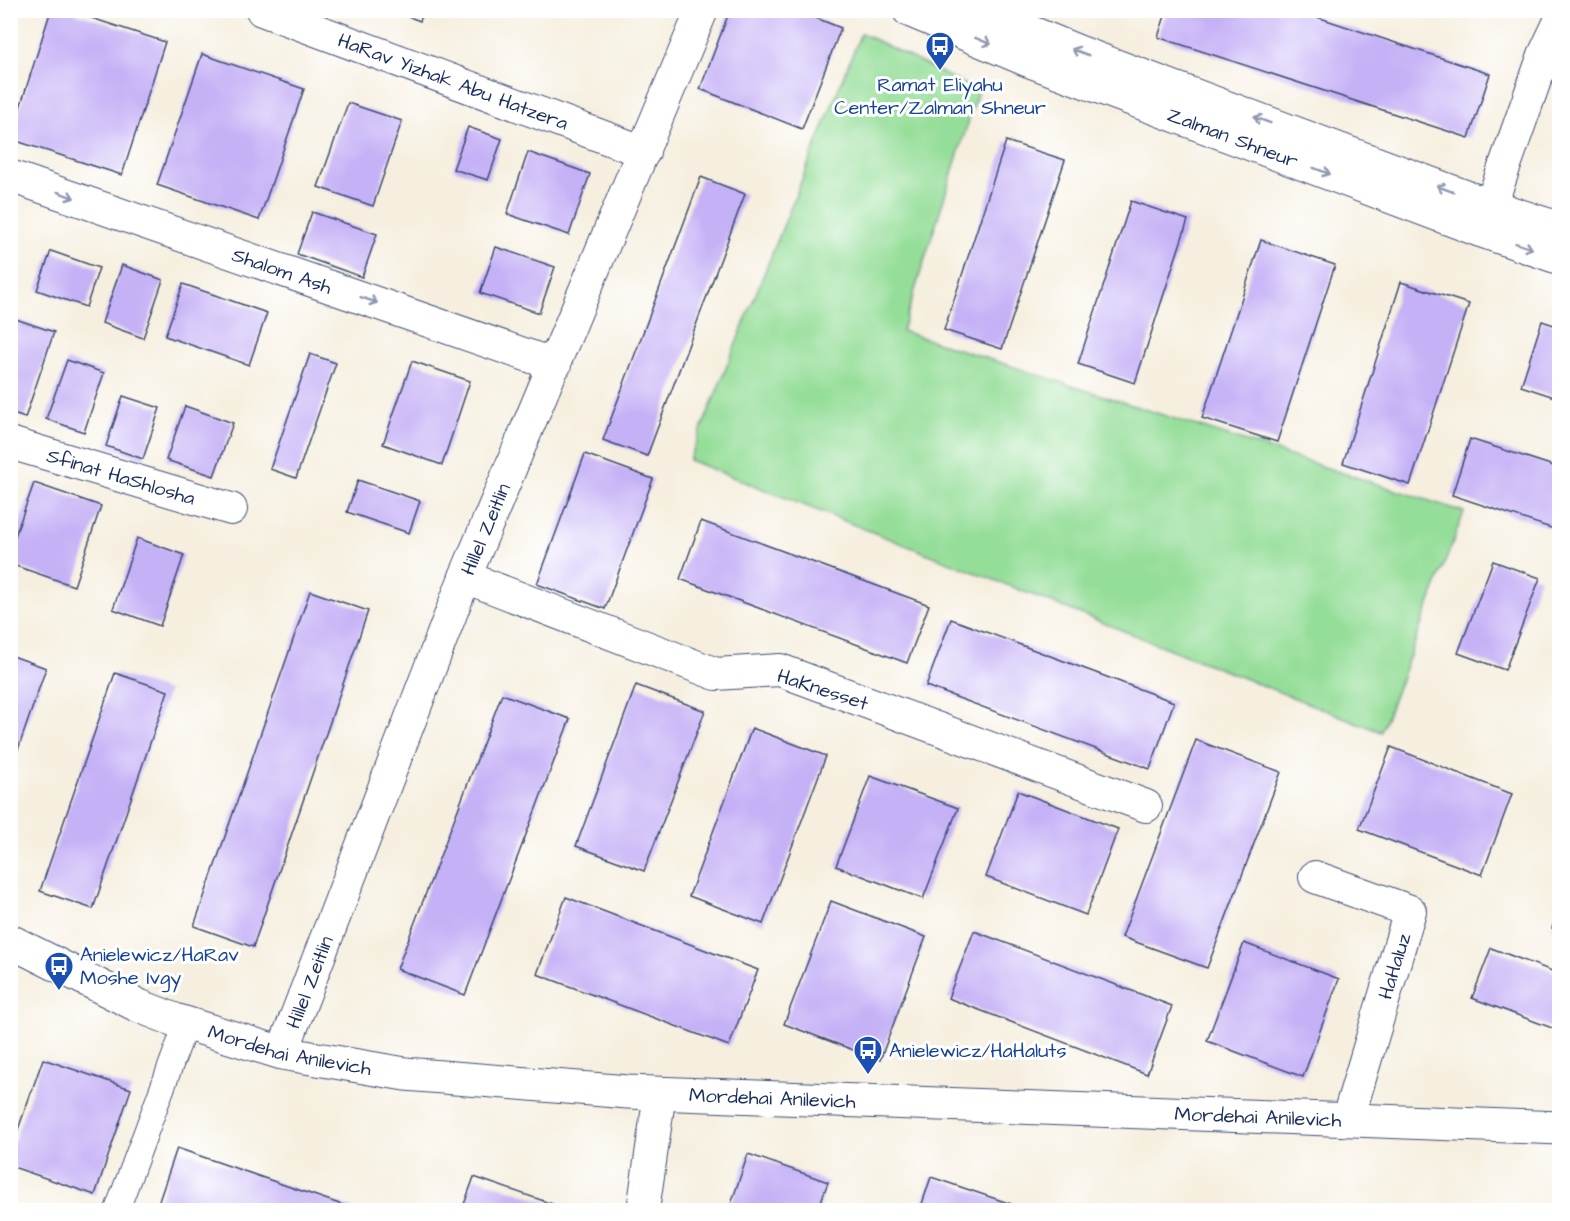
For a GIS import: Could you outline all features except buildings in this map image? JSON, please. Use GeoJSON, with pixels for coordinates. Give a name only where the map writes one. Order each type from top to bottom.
{"type":"FeatureCollection","features":[{"type":"Feature","properties":{"kind":"street","name":"HaRav Yizhak Abu Hatzera"},"geometry":{"type":"LineString","coordinates":[[262,10],[644,152]]}},
{"type":"Feature","properties":{"kind":"street","name":"Hillel Zeitlin"},"geometry":{"type":"LineString","coordinates":[[282,1053],[465,577],[702,10]]}},
{"type":"Feature","properties":{"kind":"street","name":"Zalman Shneur"},"geometry":{"type":"LineString","coordinates":[[909,10],[1028,60],[1486,219],[1560,229]]}},
{"type":"Feature","properties":{"kind":"street","name":"Zalman Shneur"},"geometry":{"type":"LineString","coordinates":[[976,10],[1486,219],[1560,258]]}},
{"type":"Feature","properties":{"kind":"street"},"geometry":{"type":"LineString","coordinates":[[1486,219],[1544,54],[1560,21]]}},
{"type":"Feature","properties":{"kind":"street","name":"Shalom Ash"},"geometry":{"type":"LineString","coordinates":[[10,176],[555,364]]}},
{"type":"Feature","properties":{"kind":"street","name":"Sfinat HaShlosha"},"geometry":{"type":"LineString","coordinates":[[10,443],[231,508]]}},
{"type":"Feature","properties":{"kind":"street","name":"HaKnesset"},"geometry":{"type":"LineString","coordinates":[[465,577],[716,674],[780,670],[1146,806]]}},
{"type":"Feature","properties":{"kind":"street","name":"HaHaluz"},"geometry":{"type":"LineString","coordinates":[[1315,877],[1410,910],[1348,1118]]}},
{"type":"Feature","properties":{"kind":"street","name":"Mordehai Anilevich"},"geometry":{"type":"LineString","coordinates":[[10,941],[139,1006],[175,1020],[282,1053],[405,1074],[628,1092],[1348,1118],[1560,1128]]}},
{"type":"Feature","properties":{"kind":"street"},"geometry":{"type":"LineString","coordinates":[[117,1210],[182,1035]]}},
{"type":"Feature","properties":{"kind":"street"},"geometry":{"type":"LineString","coordinates":[[643,1210],[660,1092]]}},
{"type":"Feature","properties":{"kind":"green space"},"geometry":{"type":"Polygon","coordinates":[[[861,33],[978,91],[902,331],[1464,512],[1381,732],[689,460],[861,33]]]}},
{"type":"Feature","properties":{"kind":"place","name":"Ramat Eliyahu Center/Zalman Shneur"},"geometry":{"type":"Point","coordinates":[940,72]}},
{"type":"Feature","properties":{"kind":"place","name":"Anielewicz/HaRav Moshe Ivgy"},"geometry":{"type":"Point","coordinates":[59,992]}},
{"type":"Feature","properties":{"kind":"place","name":"Anielewicz/HaHaluts"},"geometry":{"type":"Point","coordinates":[868,1076]}}]}
